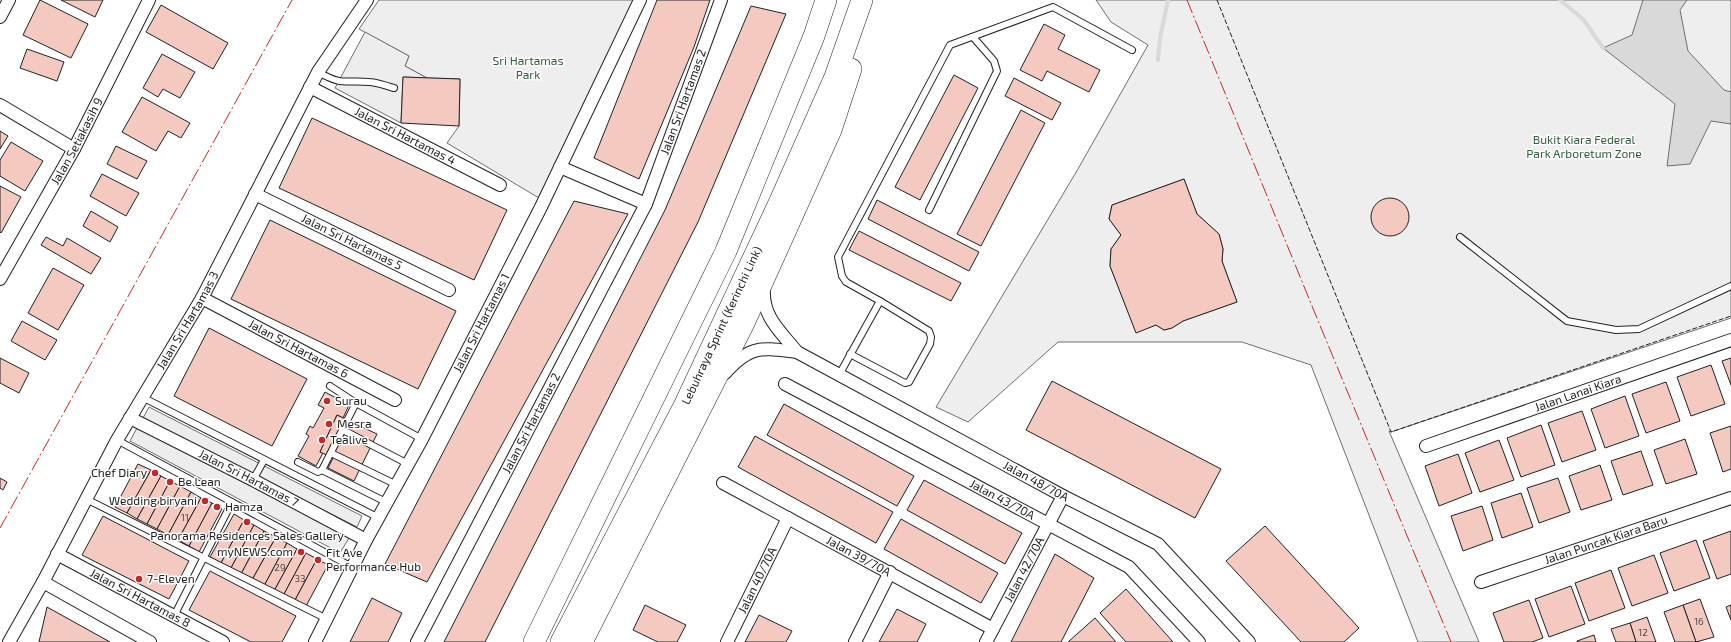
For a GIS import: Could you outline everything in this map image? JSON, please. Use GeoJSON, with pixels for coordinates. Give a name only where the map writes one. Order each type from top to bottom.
{"type":"FeatureCollection","features":[{"type":"Feature","properties":{"kind":"highway"},"geometry":{"type":"LineString","coordinates":[[534,642],[738,224],[814,36],[826,0]]}},
{"type":"Feature","properties":{"kind":"highway","name":"Lebuhraya Sprint (Kerinchi Link)"},"geometry":{"type":"LineString","coordinates":[[561,642],[685,404],[780,201],[835,76],[862,0]]}},
{"type":"Feature","properties":{"kind":"highway"},"geometry":{"type":"LineString","coordinates":[[582,642],[708,394],[769,266],[831,130],[871,14],[872,0]]}},
{"type":"Feature","properties":{"kind":"highway"},"geometry":{"type":"LineString","coordinates":[[519,642],[688,328]]}},
{"type":"Feature","properties":{"kind":"street"},"geometry":{"type":"LineString","coordinates":[[0,17],[10,0]]}},
{"type":"Feature","properties":{"kind":"street","name":"Jalan Setiakasih 9"},"geometry":{"type":"LineString","coordinates":[[0,279],[74,149],[149,0]]}},
{"type":"Feature","properties":{"kind":"street","name":"Jalan Sri Hartamas 3"},"geometry":{"type":"LineString","coordinates":[[9,642],[43,582],[117,440],[202,298],[318,72],[367,0]]}},
{"type":"Feature","properties":{"kind":"street","name":"Jalan Sri Hartamas 1"},"geometry":{"type":"LineString","coordinates":[[315,642],[366,540],[388,503],[422,439],[560,167],[640,0]]}},
{"type":"Feature","properties":{"kind":"street","name":"Jalan Sri Hartamas 2"},"geometry":{"type":"LineString","coordinates":[[417,642],[646,204],[721,0]]}},
{"type":"Feature","properties":{"kind":"street","name":"Jalan Sri Hartamas 4"},"geometry":{"type":"LineString","coordinates":[[310,87],[500,185]]}},
{"type":"Feature","properties":{"kind":"street"},"geometry":{"type":"LineString","coordinates":[[0,104],[74,149]]}},
{"type":"Feature","properties":{"kind":"street"},"geometry":{"type":"LineString","coordinates":[[560,167],[646,204]]}},
{"type":"Feature","properties":{"kind":"street","name":"Jalan Sri Hartamas 5"},"geometry":{"type":"LineString","coordinates":[[255,194],[449,290]]}},
{"type":"Feature","properties":{"kind":"street","name":"Jalan 48/70A"},"geometry":{"type":"LineString","coordinates":[[769,266],[764,289],[764,302],[767,313],[797,352],[1063,496],[1158,544],[1249,642]]}},
{"type":"Feature","properties":{"kind":"street","name":"Jalan Sri Hartamas 6"},"geometry":{"type":"LineString","coordinates":[[202,298],[395,400]]}},
{"type":"Feature","properties":{"kind":"street","name":"Jalan Lanai Kiara"},"geometry":{"type":"LineString","coordinates":[[1426,446],[1731,340]]}},
{"type":"Feature","properties":{"kind":"street","name":"Jalan 48/70A"},"geometry":{"type":"LineString","coordinates":[[708,394],[731,367],[748,352],[761,349],[797,352]]}},
{"type":"Feature","properties":{"kind":"street","name":"Jalan 43/70A"},"geometry":{"type":"LineString","coordinates":[[785,384],[1130,567],[1199,642]]}},
{"type":"Feature","properties":{"kind":"street","name":"Jalan Sri Hartamas 7"},"geometry":{"type":"LineString","coordinates":[[130,418],[253,480],[366,540]]}},
{"type":"Feature","properties":{"kind":"street","name":"Jalan 39/70A"},"geometry":{"type":"LineString","coordinates":[[723,483],[993,629]]}},
{"type":"Feature","properties":{"kind":"street","name":"Jalan 42/70A"},"geometry":{"type":"LineString","coordinates":[[986,642],[1063,496]]}},
{"type":"Feature","properties":{"kind":"street","name":"Jalan Puncak Kiara Baru"},"geometry":{"type":"LineString","coordinates":[[1481,582],[1731,498]]}},
{"type":"Feature","properties":{"kind":"street","name":"Jalan 40/70A"},"geometry":{"type":"LineString","coordinates":[[727,642],[788,518]]}},
{"type":"Feature","properties":{"kind":"street","name":"Jalan Sri Hartamas 8"},"geometry":{"type":"LineString","coordinates":[[57,554],[223,642]]}},
{"type":"Feature","properties":{"kind":"street"},"geometry":{"type":"LineString","coordinates":[[855,642],[890,572]]}},
{"type":"Feature","properties":{"kind":"street"},"geometry":{"type":"LineString","coordinates":[[43,582],[150,642]]}},
{"type":"Feature","properties":{"kind":"lane"},"geometry":{"type":"LineString","coordinates":[[850,354],[905,383],[909,382],[930,344],[931,337],[929,331],[880,300],[846,282],[842,276],[838,257],[950,45],[1053,7],[1132,50]]}},
{"type":"Feature","properties":{"kind":"lane"},"geometry":{"type":"LineString","coordinates":[[929,210],[997,71],[994,61],[973,37]]}},
{"type":"Feature","properties":{"kind":"lane"},"geometry":{"type":"LineString","coordinates":[[318,72],[333,81],[343,83],[370,82],[394,88]]}},
{"type":"Feature","properties":{"kind":"lane"},"geometry":{"type":"LineString","coordinates":[[1460,237],[1567,321],[1616,330],[1639,329],[1731,286]]}},
{"type":"Feature","properties":{"kind":"lane"},"geometry":{"type":"LineString","coordinates":[[839,375],[880,300]]}},
{"type":"Feature","properties":{"kind":"lane"},"geometry":{"type":"LineString","coordinates":[[330,386],[356,403],[422,439]]}},
{"type":"Feature","properties":{"kind":"lane"},"geometry":{"type":"LineString","coordinates":[[142,397],[379,518]]}},
{"type":"Feature","properties":{"kind":"lane"},"geometry":{"type":"LineString","coordinates":[[322,470],[356,403]]}},
{"type":"Feature","properties":{"kind":"lane"},"geometry":{"type":"LineString","coordinates":[[343,430],[408,464]]}},
{"type":"Feature","properties":{"kind":"lane"},"geometry":{"type":"LineString","coordinates":[[117,440],[352,567]]}},
{"type":"Feature","properties":{"kind":"lane"},"geometry":{"type":"LineString","coordinates":[[331,453],[397,485]]}},
{"type":"Feature","properties":{"kind":"lane"},"geometry":{"type":"LineString","coordinates":[[253,480],[264,460]]}},
{"type":"Feature","properties":{"kind":"lane"},"geometry":{"type":"LineString","coordinates":[[298,462],[318,472],[322,470],[388,503]]}},
{"type":"Feature","properties":{"kind":"lane"},"geometry":{"type":"LineString","coordinates":[[86,499],[327,619]]}},
{"type":"Feature","properties":{"kind":"lane"},"geometry":{"type":"LineString","coordinates":[[174,616],[232,502]]}},
{"type":"Feature","properties":{"kind":"green space","name":"Sri Hartamas Park"},"geometry":{"type":"Polygon","coordinates":[[[379,0],[638,0],[539,198],[447,143],[459,126],[460,79],[427,78],[405,66],[409,56],[359,29],[379,0]]]}},
{"type":"Feature","properties":{"kind":"green space","name":"Bukit Kiara Federal Park Arboretum Zone"},"geometry":{"type":"Polygon","coordinates":[[[1096,0],[1731,0],[1731,318],[1391,432],[1389,431],[1479,642],[1418,642],[1311,365],[1242,342],[1058,342],[968,422],[936,407],[1078,169],[1148,45],[1111,22],[1096,0]],[[1184,179],[1112,205],[1109,219],[1121,235],[1111,249],[1110,266],[1136,332],[1156,325],[1164,330],[1172,328],[1183,321],[1237,302],[1222,261],[1223,249],[1219,234],[1197,214],[1184,179]]]}},
{"type":"Feature","properties":{"kind":"shaded area"},"geometry":{"type":"Polygon","coordinates":[[[1643,0],[1687,0],[1680,10],[1688,51],[1724,90],[1731,92],[1731,124],[1711,121],[1690,164],[1667,166],[1675,104],[1603,48],[1632,35],[1643,0]]]}},
{"type":"Feature","properties":{"kind":"shaded area"},"geometry":{"type":"Polygon","coordinates":[[[365,32],[409,56],[405,66],[427,78],[403,77],[401,123],[335,88],[365,32]]]}},
{"type":"Feature","properties":{"kind":"shaded area"},"geometry":{"type":"Polygon","coordinates":[[[149,407],[362,516],[357,527],[143,418],[149,407]]]}},
{"type":"Feature","properties":{"kind":"shaded area"},"geometry":{"type":"Polygon","coordinates":[[[138,426],[349,538],[340,553],[130,441],[138,426]]]}},
{"type":"Feature","properties":{"kind":"building"},"geometry":{"type":"Polygon","coordinates":[[[40,0],[88,24],[71,58],[23,35],[40,0]]]}},
{"type":"Feature","properties":{"kind":"building"},"geometry":{"type":"Polygon","coordinates":[[[61,0],[103,0],[95,17],[61,0]]]}},
{"type":"Feature","properties":{"kind":"building"},"geometry":{"type":"Polygon","coordinates":[[[657,0],[710,0],[694,47],[639,179],[594,158],[657,0]]]}},
{"type":"Feature","properties":{"kind":"building"},"geometry":{"type":"Polygon","coordinates":[[[161,5],[228,43],[213,69],[146,32],[161,5]]]}},
{"type":"Feature","properties":{"kind":"building"},"geometry":{"type":"Polygon","coordinates":[[[751,6],[786,14],[698,222],[485,642],[444,642],[665,210],[751,6]]]}},
{"type":"Feature","properties":{"kind":"building"},"geometry":{"type":"Polygon","coordinates":[[[1044,24],[1065,35],[1058,49],[1100,70],[1089,92],[1047,71],[1042,81],[1020,70],[1044,24]]]}},
{"type":"Feature","properties":{"kind":"building"},"geometry":{"type":"Polygon","coordinates":[[[27,49],[64,62],[57,81],[20,68],[27,49]]]}},
{"type":"Feature","properties":{"kind":"building"},"geometry":{"type":"Polygon","coordinates":[[[162,54],[195,72],[180,98],[163,89],[158,97],[143,88],[162,54]]]}},
{"type":"Feature","properties":{"kind":"building"},"geometry":{"type":"Polygon","coordinates":[[[954,75],[978,88],[920,200],[895,187],[954,75]]]}},
{"type":"Feature","properties":{"kind":"building"},"geometry":{"type":"Polygon","coordinates":[[[403,77],[460,79],[459,126],[401,123],[403,77]]]}},
{"type":"Feature","properties":{"kind":"building"},"geometry":{"type":"Polygon","coordinates":[[[1014,78],[1061,103],[1052,120],[1005,96],[1014,78]]]}},
{"type":"Feature","properties":{"kind":"building"},"geometry":{"type":"Polygon","coordinates":[[[142,97],[190,123],[181,138],[168,131],[156,151],[122,132],[142,97]]]}},
{"type":"Feature","properties":{"kind":"building"},"geometry":{"type":"Polygon","coordinates":[[[1021,110],[1045,123],[981,246],[957,234],[1021,110]]]}},
{"type":"Feature","properties":{"kind":"building"},"geometry":{"type":"Polygon","coordinates":[[[312,118],[507,210],[474,280],[279,188],[312,118]]]}},
{"type":"Feature","properties":{"kind":"building"},"geometry":{"type":"Polygon","coordinates":[[[0,131],[8,136],[0,149],[0,131]]]}},
{"type":"Feature","properties":{"kind":"building"},"geometry":{"type":"Polygon","coordinates":[[[11,142],[43,161],[25,191],[0,176],[0,160],[11,142]]]}},
{"type":"Feature","properties":{"kind":"building"},"geometry":{"type":"Polygon","coordinates":[[[116,146],[147,161],[137,179],[107,164],[116,146]]]}},
{"type":"Feature","properties":{"kind":"building"},"geometry":{"type":"Polygon","coordinates":[[[102,174],[139,193],[126,216],[90,196],[102,174]]]}},
{"type":"Feature","properties":{"kind":"building"},"geometry":{"type":"Polygon","coordinates":[[[1184,179],[1197,214],[1219,234],[1223,249],[1222,261],[1237,302],[1183,321],[1172,328],[1164,330],[1156,325],[1136,333],[1110,266],[1111,249],[1121,235],[1109,219],[1112,205],[1184,179]]]}},
{"type":"Feature","properties":{"kind":"building"},"geometry":{"type":"Polygon","coordinates":[[[0,186],[21,197],[1,233],[0,232],[0,186]]]}},
{"type":"Feature","properties":{"kind":"building"},"geometry":{"type":"Polygon","coordinates":[[[1386,198],[1394,198],[1404,203],[1408,210],[1408,224],[1404,231],[1394,236],[1386,236],[1376,231],[1374,228],[1371,221],[1371,213],[1376,203],[1379,201],[1386,198]]]}},
{"type":"Feature","properties":{"kind":"building"},"geometry":{"type":"Polygon","coordinates":[[[877,200],[979,252],[969,271],[868,219],[877,200]]]}},
{"type":"Feature","properties":{"kind":"building"},"geometry":{"type":"Polygon","coordinates":[[[574,201],[628,214],[427,582],[385,564],[574,201]]]}},
{"type":"Feature","properties":{"kind":"building"},"geometry":{"type":"Polygon","coordinates":[[[91,211],[118,227],[110,242],[83,226],[91,211]]]}},
{"type":"Feature","properties":{"kind":"building"},"geometry":{"type":"Polygon","coordinates":[[[270,220],[456,311],[418,389],[231,299],[270,220]]]}},
{"type":"Feature","properties":{"kind":"building"},"geometry":{"type":"Polygon","coordinates":[[[859,231],[961,283],[951,301],[849,250],[859,231]]]}},
{"type":"Feature","properties":{"kind":"building"},"geometry":{"type":"Polygon","coordinates":[[[46,237],[63,246],[67,238],[101,258],[91,274],[41,245],[46,237]]]}},
{"type":"Feature","properties":{"kind":"building"},"geometry":{"type":"Polygon","coordinates":[[[53,268],[84,285],[58,330],[28,313],[53,268]]]}},
{"type":"Feature","properties":{"kind":"building"},"geometry":{"type":"Polygon","coordinates":[[[22,321],[57,340],[45,360],[11,341],[22,321]]]}},
{"type":"Feature","properties":{"kind":"building"},"geometry":{"type":"Polygon","coordinates":[[[209,328],[307,379],[272,446],[174,396],[209,328]]]}},
{"type":"Feature","properties":{"kind":"building"},"geometry":{"type":"Polygon","coordinates":[[[0,358],[29,373],[19,393],[0,383],[0,358]]]}},
{"type":"Feature","properties":{"kind":"building"},"geometry":{"type":"Polygon","coordinates":[[[1731,358],[1731,385],[1722,361],[1731,358]]]}},
{"type":"Feature","properties":{"kind":"building"},"geometry":{"type":"Polygon","coordinates":[[[1711,365],[1725,404],[1691,416],[1677,377],[1711,365]]]}},
{"type":"Feature","properties":{"kind":"building"},"geometry":{"type":"Polygon","coordinates":[[[1052,381],[1221,469],[1195,518],[1026,430],[1052,381]]]}},
{"type":"Feature","properties":{"kind":"building"},"geometry":{"type":"Polygon","coordinates":[[[1666,382],[1680,421],[1646,433],[1632,394],[1666,382]]]}},
{"type":"Feature","properties":{"kind":"building"},"geometry":{"type":"Polygon","coordinates":[[[325,392],[349,405],[343,418],[337,415],[320,452],[323,453],[316,466],[298,456],[309,436],[306,434],[310,426],[313,428],[324,408],[318,405],[325,392]]]}},
{"type":"Feature","properties":{"kind":"building"},"geometry":{"type":"Polygon","coordinates":[[[1625,396],[1639,436],[1605,448],[1591,409],[1625,396]]]}},
{"type":"Feature","properties":{"kind":"building"},"geometry":{"type":"Polygon","coordinates":[[[784,404],[914,476],[897,506],[767,435],[784,404]]]}},
{"type":"Feature","properties":{"kind":"building"},"geometry":{"type":"Polygon","coordinates":[[[1582,411],[1596,450],[1562,462],[1548,423],[1582,411]]]}},
{"type":"Feature","properties":{"kind":"building"},"geometry":{"type":"Polygon","coordinates":[[[337,415],[377,434],[354,481],[328,468],[333,458],[320,452],[337,415]]]}},
{"type":"Feature","properties":{"kind":"building"},"geometry":{"type":"Polygon","coordinates":[[[1541,425],[1555,465],[1521,477],[1507,438],[1541,425]]]}},
{"type":"Feature","properties":{"kind":"building"},"geometry":{"type":"Polygon","coordinates":[[[1731,426],[1731,469],[1723,472],[1710,433],[1731,426]]]}},
{"type":"Feature","properties":{"kind":"building"},"geometry":{"type":"Polygon","coordinates":[[[755,436],[893,512],[876,543],[738,467],[755,436]]]}},
{"type":"Feature","properties":{"kind":"building"},"geometry":{"type":"Polygon","coordinates":[[[1685,439],[1697,474],[1666,484],[1654,450],[1685,439]]]}},
{"type":"Feature","properties":{"kind":"building"},"geometry":{"type":"Polygon","coordinates":[[[1499,440],[1514,480],[1480,492],[1465,453],[1499,440]]]}},
{"type":"Feature","properties":{"kind":"building"},"geometry":{"type":"Polygon","coordinates":[[[1641,451],[1653,485],[1623,495],[1611,461],[1641,451]]]}},
{"type":"Feature","properties":{"kind":"building"},"geometry":{"type":"Polygon","coordinates":[[[1458,454],[1472,493],[1439,506],[1425,466],[1458,454]]]}},
{"type":"Feature","properties":{"kind":"building"},"geometry":{"type":"Polygon","coordinates":[[[138,464],[151,470],[127,513],[115,507],[138,464]]]}},
{"type":"Feature","properties":{"kind":"building"},"geometry":{"type":"Polygon","coordinates":[[[1600,465],[1612,500],[1581,510],[1569,476],[1600,465]]]}},
{"type":"Feature","properties":{"kind":"building"},"geometry":{"type":"Polygon","coordinates":[[[151,470],[161,476],[137,519],[127,513],[151,470]]]}},
{"type":"Feature","properties":{"kind":"building"},"geometry":{"type":"Polygon","coordinates":[[[161,476],[170,481],[147,524],[137,519],[161,476]]]}},
{"type":"Feature","properties":{"kind":"building"},"geometry":{"type":"Polygon","coordinates":[[[0,478],[7,482],[3,490],[0,488],[0,478]]]}},
{"type":"Feature","properties":{"kind":"building"},"geometry":{"type":"Polygon","coordinates":[[[1558,478],[1570,512],[1539,523],[1527,488],[1558,478]]]}},
{"type":"Feature","properties":{"kind":"building"},"geometry":{"type":"Polygon","coordinates":[[[924,480],[1022,533],[1005,564],[907,510],[924,480]]]}},
{"type":"Feature","properties":{"kind":"building"},"geometry":{"type":"Polygon","coordinates":[[[170,481],[180,486],[157,529],[147,524],[170,481]]]}},
{"type":"Feature","properties":{"kind":"building"},"geometry":{"type":"Polygon","coordinates":[[[180,486],[191,492],[168,535],[157,529],[180,486]]]}},
{"type":"Feature","properties":{"kind":"building"},"geometry":{"type":"Polygon","coordinates":[[[191,492],[201,498],[178,540],[168,535],[191,492]]]}},
{"type":"Feature","properties":{"kind":"building"},"geometry":{"type":"Polygon","coordinates":[[[1521,493],[1533,527],[1502,538],[1491,503],[1521,493]]]}},
{"type":"Feature","properties":{"kind":"building"},"geometry":{"type":"Polygon","coordinates":[[[201,498],[212,503],[189,546],[178,540],[201,498]]]}},
{"type":"Feature","properties":{"kind":"building"},"geometry":{"type":"Polygon","coordinates":[[[212,503],[222,509],[199,552],[189,546],[212,503]]]}},
{"type":"Feature","properties":{"kind":"building"},"geometry":{"type":"Polygon","coordinates":[[[1482,506],[1493,540],[1463,551],[1451,516],[1482,506]]]}},
{"type":"Feature","properties":{"kind":"building"},"geometry":{"type":"Polygon","coordinates":[[[234,514],[244,520],[221,563],[210,557],[234,514]]]}},
{"type":"Feature","properties":{"kind":"building"},"geometry":{"type":"Polygon","coordinates":[[[103,516],[189,561],[169,599],[82,555],[103,516]]]}},
{"type":"Feature","properties":{"kind":"building"},"geometry":{"type":"Polygon","coordinates":[[[901,519],[998,573],[981,603],[884,549],[901,519]]]}},
{"type":"Feature","properties":{"kind":"building"},"geometry":{"type":"Polygon","coordinates":[[[244,520],[254,525],[231,568],[221,563],[244,520]]]}},
{"type":"Feature","properties":{"kind":"building"},"geometry":{"type":"Polygon","coordinates":[[[254,525],[264,531],[241,574],[231,568],[254,525]]]}},
{"type":"Feature","properties":{"kind":"building"},"geometry":{"type":"Polygon","coordinates":[[[1265,526],[1359,628],[1344,642],[1301,642],[1226,561],[1265,526]]]}},
{"type":"Feature","properties":{"kind":"building"},"geometry":{"type":"Polygon","coordinates":[[[264,531],[276,537],[252,580],[241,574],[264,531]]]}},
{"type":"Feature","properties":{"kind":"building"},"geometry":{"type":"Polygon","coordinates":[[[1731,531],[1731,574],[1717,579],[1703,541],[1731,531]]]}},
{"type":"Feature","properties":{"kind":"building"},"geometry":{"type":"Polygon","coordinates":[[[276,537],[287,543],[264,586],[252,580],[276,537]]]}},
{"type":"Feature","properties":{"kind":"building"},"geometry":{"type":"Polygon","coordinates":[[[1696,540],[1710,578],[1674,591],[1660,553],[1696,540]]]}},
{"type":"Feature","properties":{"kind":"building"},"geometry":{"type":"Polygon","coordinates":[[[287,543],[297,549],[274,591],[264,586],[287,543]]]}},
{"type":"Feature","properties":{"kind":"building"},"geometry":{"type":"Polygon","coordinates":[[[297,549],[306,553],[283,596],[274,591],[297,549]]]}},
{"type":"Feature","properties":{"kind":"building"},"geometry":{"type":"Polygon","coordinates":[[[306,553],[317,559],[294,602],[283,596],[306,553]]]}},
{"type":"Feature","properties":{"kind":"building"},"geometry":{"type":"Polygon","coordinates":[[[1055,554],[1094,578],[1061,642],[1011,642],[1055,554]]]}},
{"type":"Feature","properties":{"kind":"building"},"geometry":{"type":"Polygon","coordinates":[[[1654,555],[1668,593],[1632,606],[1618,568],[1654,555]]]}},
{"type":"Feature","properties":{"kind":"building"},"geometry":{"type":"Polygon","coordinates":[[[317,559],[328,565],[305,608],[294,602],[317,559]]]}},
{"type":"Feature","properties":{"kind":"building"},"geometry":{"type":"Polygon","coordinates":[[[1611,570],[1625,608],[1589,621],[1575,583],[1611,570]]]}},
{"type":"Feature","properties":{"kind":"building"},"geometry":{"type":"Polygon","coordinates":[[[210,571],[296,616],[282,642],[251,642],[189,610],[210,571]]]}},
{"type":"Feature","properties":{"kind":"building"},"geometry":{"type":"Polygon","coordinates":[[[1571,586],[1585,624],[1549,637],[1535,599],[1571,586]]]}},
{"type":"Feature","properties":{"kind":"building"},"geometry":{"type":"Polygon","coordinates":[[[1126,589],[1173,642],[1126,642],[1100,613],[1126,589]]]}},
{"type":"Feature","properties":{"kind":"building"},"geometry":{"type":"Polygon","coordinates":[[[372,598],[402,613],[388,642],[350,642],[372,598]]]}},
{"type":"Feature","properties":{"kind":"building"},"geometry":{"type":"Polygon","coordinates":[[[1700,599],[1714,637],[1696,642],[1683,605],[1700,599]]]}},
{"type":"Feature","properties":{"kind":"building"},"geometry":{"type":"Polygon","coordinates":[[[1529,600],[1543,638],[1532,642],[1504,642],[1493,613],[1529,600]]]}},
{"type":"Feature","properties":{"kind":"building"},"geometry":{"type":"Polygon","coordinates":[[[645,605],[686,625],[677,642],[658,642],[633,630],[645,605]]]}},
{"type":"Feature","properties":{"kind":"building"},"geometry":{"type":"Polygon","coordinates":[[[1683,605],[1696,642],[1675,642],[1664,612],[1683,605]]]}},
{"type":"Feature","properties":{"kind":"building"},"geometry":{"type":"Polygon","coordinates":[[[1731,605],[1731,620],[1726,607],[1731,605]]]}},
{"type":"Feature","properties":{"kind":"building"},"geometry":{"type":"Polygon","coordinates":[[[47,607],[110,642],[39,642],[47,607]]]}},
{"type":"Feature","properties":{"kind":"building"},"geometry":{"type":"Polygon","coordinates":[[[897,609],[926,624],[917,642],[879,642],[897,609]]]}},
{"type":"Feature","properties":{"kind":"building"},"geometry":{"type":"Polygon","coordinates":[[[759,615],[792,631],[786,642],[745,642],[759,615]]]}},
{"type":"Feature","properties":{"kind":"building"},"geometry":{"type":"Polygon","coordinates":[[[1647,617],[1656,642],[1636,642],[1630,623],[1647,617]]]}},
{"type":"Feature","properties":{"kind":"building"},"geometry":{"type":"Polygon","coordinates":[[[1095,618],[1116,642],[1068,642],[1095,618]]]}},
{"type":"Feature","properties":{"kind":"building"},"geometry":{"type":"Polygon","coordinates":[[[1630,623],[1636,642],[1616,642],[1611,629],[1630,623]]]}},
{"type":"Feature","properties":{"kind":"building"},"geometry":{"type":"Polygon","coordinates":[[[1594,635],[1596,642],[1577,642],[1577,641],[1594,635]]]}},
{"type":"Feature","properties":{"kind":"waterway"},"geometry":{"type":"LineString","coordinates":[[1158,60],[1160,38],[1168,0]]}},
{"type":"Feature","properties":{"kind":"waterway"},"geometry":{"type":"LineString","coordinates":[[1560,0],[1583,19],[1603,48]]}},
{"type":"Feature","properties":{"kind":"fence"},"geometry":{"type":"LineString","coordinates":[[1217,0],[1391,432],[1731,316]]}},
{"type":"Feature","properties":{"kind":"power"},"geometry":{"type":"LineString","coordinates":[[0,528],[292,0]]}},
{"type":"Feature","properties":{"kind":"power"},"geometry":{"type":"LineString","coordinates":[[1187,0],[1451,642]]}},
{"type":"Feature","properties":{"kind":"place","name":"Surau"},"geometry":{"type":"Point","coordinates":[327,401]}},
{"type":"Feature","properties":{"kind":"place","name":"Mesra"},"geometry":{"type":"Point","coordinates":[329,424]}},
{"type":"Feature","properties":{"kind":"place","name":"Tealive"},"geometry":{"type":"Point","coordinates":[322,440]}},
{"type":"Feature","properties":{"kind":"place","name":"Chef Diary"},"geometry":{"type":"Point","coordinates":[155,473]}},
{"type":"Feature","properties":{"kind":"place","name":"Be Lean"},"geometry":{"type":"Point","coordinates":[170,482]}},
{"type":"Feature","properties":{"kind":"place","name":"Wedding biryani"},"geometry":{"type":"Point","coordinates":[205,501]}},
{"type":"Feature","properties":{"kind":"place","name":"Hamza"},"geometry":{"type":"Point","coordinates":[217,507]}},
{"type":"Feature","properties":{"kind":"place","name":"Panorama Residences Sales Gallery"},"geometry":{"type":"Point","coordinates":[247,522]}},
{"type":"Feature","properties":{"kind":"place","name":"myNEWS.com"},"geometry":{"type":"Point","coordinates":[301,552]}},
{"type":"Feature","properties":{"kind":"place","name":"Fit Ave Performance Hub"},"geometry":{"type":"Point","coordinates":[318,560]}},
{"type":"Feature","properties":{"kind":"place","name":"7-Eleven"},"geometry":{"type":"Point","coordinates":[139,579]}}]}
